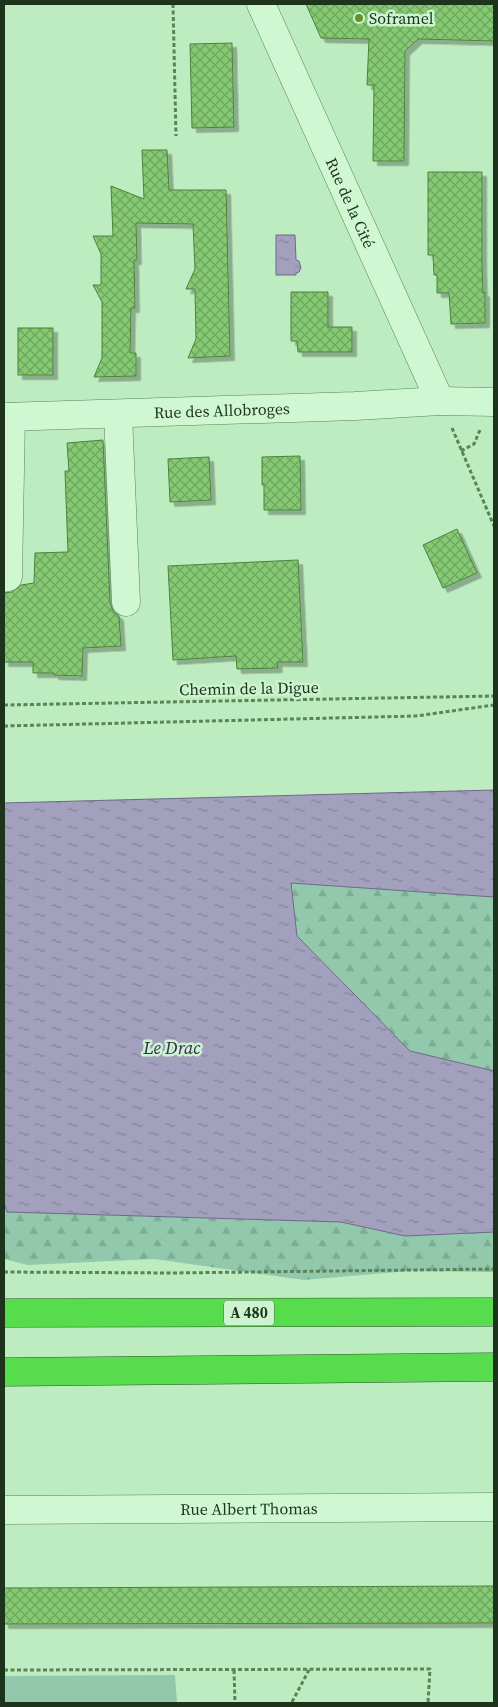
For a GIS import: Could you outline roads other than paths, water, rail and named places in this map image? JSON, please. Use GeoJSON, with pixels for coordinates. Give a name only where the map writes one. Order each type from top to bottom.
{"type":"FeatureCollection","features":[{"type":"Feature","properties":{"kind":"highway","name":"A 480"},"geometry":{"type":"LineString","coordinates":[[4,1313],[494,1312]]}},
{"type":"Feature","properties":{"kind":"highway"},"geometry":{"type":"LineString","coordinates":[[4,1372],[494,1367]]}},
{"type":"Feature","properties":{"kind":"street","name":"Rue de la Cité"},"geometry":{"type":"LineString","coordinates":[[261,4],[440,401]]}},
{"type":"Feature","properties":{"kind":"street","name":"Rue des Allobroges"},"geometry":{"type":"LineString","coordinates":[[7,417],[355,406],[440,401],[494,402]]}},
{"type":"Feature","properties":{"kind":"street"},"geometry":{"type":"LineString","coordinates":[[118,414],[126,602]]}},
{"type":"Feature","properties":{"kind":"street"},"geometry":{"type":"LineString","coordinates":[[4,578],[8,577],[7,417]]}},
{"type":"Feature","properties":{"kind":"street","name":"Rue Albert Thomas"},"geometry":{"type":"LineString","coordinates":[[4,1510],[494,1507]]}},
{"type":"Feature","properties":{"kind":"water"},"geometry":{"type":"Polygon","coordinates":[[[276,235],[295,235],[296,260],[299,261],[301,268],[296,275],[276,275],[276,235]]]}},
{"type":"Feature","properties":{"kind":"water","name":"Le Drac"},"geometry":{"type":"Polygon","coordinates":[[[494,790],[494,897],[291,883],[297,936],[410,1051],[494,1071],[494,1232],[405,1236],[341,1222],[7,1212],[4,1202],[4,803],[494,790]]]}},
{"type":"Feature","properties":{"kind":"place","name":"Soframel"},"geometry":{"type":"Point","coordinates":[359,18]}}]}
